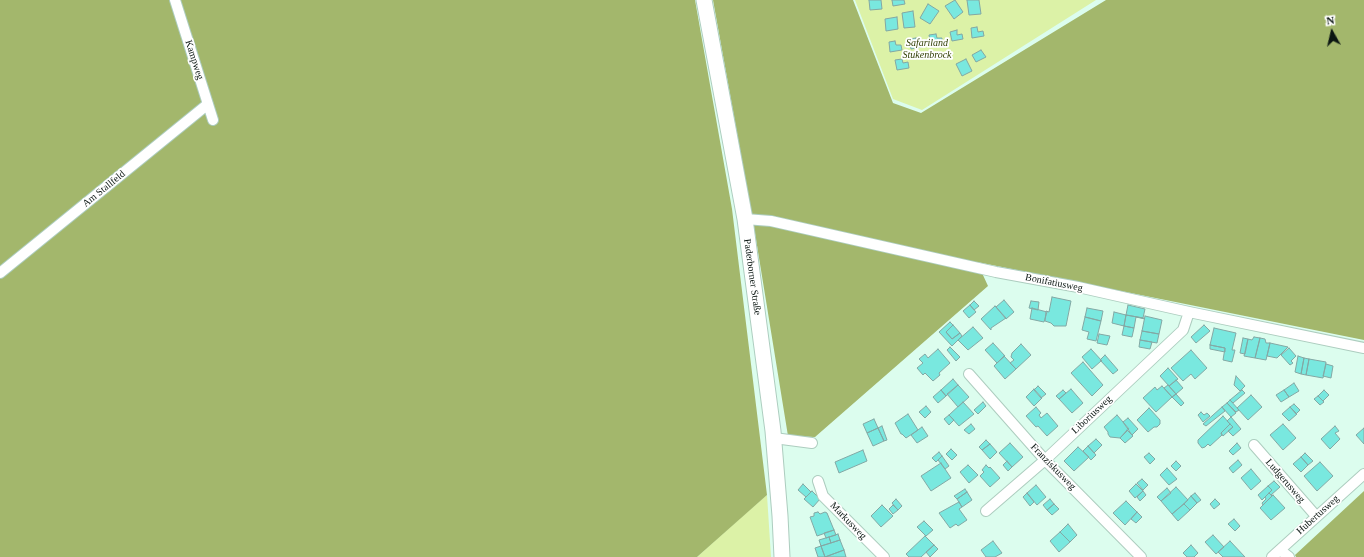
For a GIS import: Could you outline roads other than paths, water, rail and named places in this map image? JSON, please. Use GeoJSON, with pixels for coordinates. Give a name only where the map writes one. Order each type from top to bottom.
{"type":"FeatureCollection","features":[{"type":"Feature","properties":{"kind":"main road","name":"Paderborner Straße"},"geometry":{"type":"LineString","coordinates":[[704,0],[745,219],[774,438],[782,557]]}},
{"type":"Feature","properties":{"kind":"street","name":"Kampweg"},"geometry":{"type":"LineString","coordinates":[[175,0],[213,120]]}},
{"type":"Feature","properties":{"kind":"street","name":"Am Stallfeld"},"geometry":{"type":"LineString","coordinates":[[0,273],[208,104]]}},
{"type":"Feature","properties":{"kind":"street","name":"Bonifatiusweg"},"geometry":{"type":"LineString","coordinates":[[745,219],[771,221],[996,272],[1078,287],[1189,312],[1364,348]]}},
{"type":"Feature","properties":{"kind":"street","name":"Liboriusweg"},"geometry":{"type":"LineString","coordinates":[[986,511],[1045,460],[1183,330],[1189,312]]}},
{"type":"Feature","properties":{"kind":"street","name":"Franziskusweg"},"geometry":{"type":"LineString","coordinates":[[968,374],[1045,460],[1141,557]]}},
{"type":"Feature","properties":{"kind":"street"},"geometry":{"type":"LineString","coordinates":[[774,438],[812,443]]}},
{"type":"Feature","properties":{"kind":"street","name":"Ludgerusweg"},"geometry":{"type":"LineString","coordinates":[[1254,445],[1316,516]]}},
{"type":"Feature","properties":{"kind":"street","name":"Hubertusweg"},"geometry":{"type":"LineString","coordinates":[[1276,554],[1316,516],[1364,474]]}},
{"type":"Feature","properties":{"kind":"street","name":"Markusweg"},"geometry":{"type":"LineString","coordinates":[[818,481],[823,496],[884,557]]}},
{"type":"Feature","properties":{"kind":"street"},"geometry":{"type":"LineString","coordinates":[[1276,554],[1289,557]]}},
{"type":"Feature","properties":{"kind":"park label","name":"Safariland Stukenbrock"},"geometry":{"type":"Point","coordinates":[927,48]}}]}
